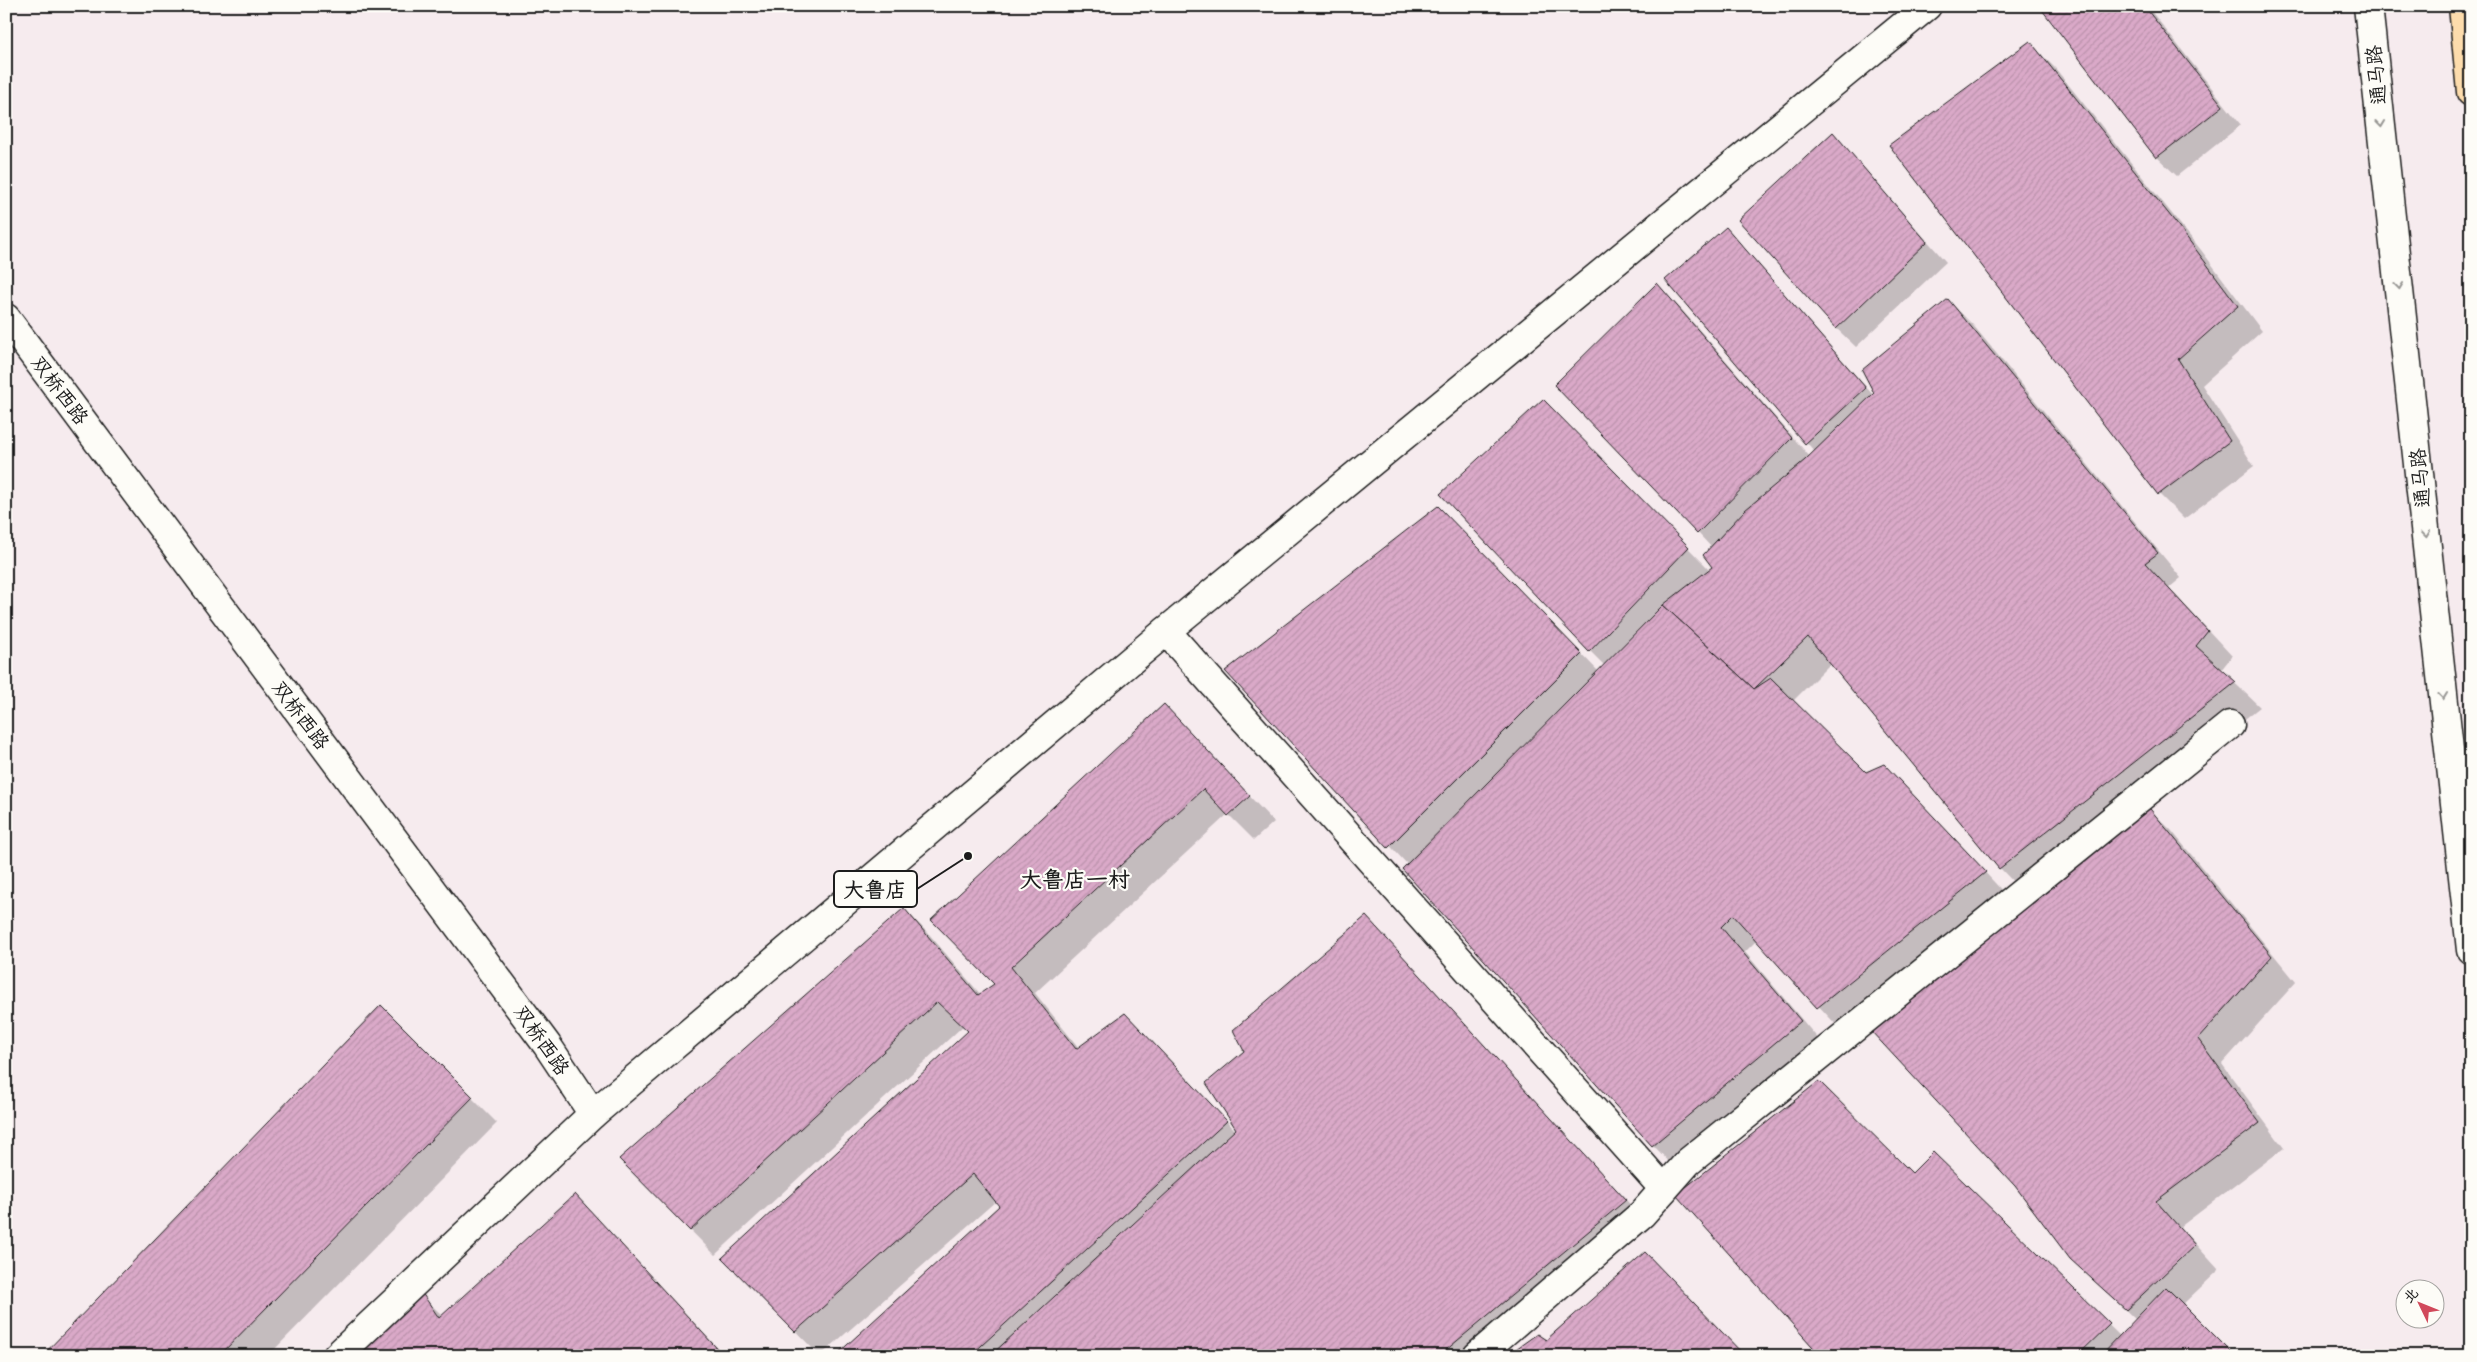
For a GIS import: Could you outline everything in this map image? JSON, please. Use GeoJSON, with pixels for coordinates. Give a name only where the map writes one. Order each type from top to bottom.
{"type":"FeatureCollection","features":[{"type":"Feature","properties":{"kind":"highway"},"geometry":{"type":"LineString","coordinates":[[2463,6],[2471,92]]}},
{"type":"Feature","properties":{"kind":"street"},"geometry":{"type":"LineString","coordinates":[[337,1356],[593,1114],[1166,631],[1927,6]]}},
{"type":"Feature","properties":{"kind":"street","name":"通马路"},"geometry":{"type":"LineString","coordinates":[[2368,6],[2471,950]]}},
{"type":"Feature","properties":{"kind":"street","name":"双桥西路"},"geometry":{"type":"LineString","coordinates":[[6,318],[547,1045],[593,1114]]}},
{"type":"Feature","properties":{"kind":"street"},"geometry":{"type":"LineString","coordinates":[[1166,631],[1664,1189]]}},
{"type":"Feature","properties":{"kind":"street"},"geometry":{"type":"LineString","coordinates":[[1477,1356],[1642,1214],[1688,1162],[2230,725]]}},
{"type":"Feature","properties":{"kind":"building"},"geometry":{"type":"Polygon","coordinates":[[[2039,6],[2144,6],[2223,106],[2156,158],[2039,6]]]}},
{"type":"Feature","properties":{"kind":"building"},"geometry":{"type":"Polygon","coordinates":[[[2030,41],[2176,223],[2238,306],[2178,359],[2230,441],[2158,495],[1889,145],[2030,41]]]}},
{"type":"Feature","properties":{"kind":"building"},"geometry":{"type":"Polygon","coordinates":[[[1833,132],[1927,242],[1836,329],[1738,220],[1833,132]]]}},
{"type":"Feature","properties":{"kind":"building"},"geometry":{"type":"Polygon","coordinates":[[[1726,227],[1866,388],[1805,444],[1665,280],[1726,227]]]}},
{"type":"Feature","properties":{"kind":"building"},"geometry":{"type":"Polygon","coordinates":[[[1657,283],[1792,438],[1697,534],[1554,385],[1657,283]]]}},
{"type":"Feature","properties":{"kind":"building"},"geometry":{"type":"Polygon","coordinates":[[[1948,299],[2158,553],[2145,563],[2208,631],[2196,646],[2236,682],[1999,869],[1808,637],[1754,689],[1663,605],[1712,567],[1703,555],[1745,510],[1805,460],[1874,393],[1862,370],[1948,299]]]}},
{"type":"Feature","properties":{"kind":"building"},"geometry":{"type":"Polygon","coordinates":[[[1543,399],[1689,547],[1589,652],[1440,494],[1543,399]]]}},
{"type":"Feature","properties":{"kind":"building"},"geometry":{"type":"Polygon","coordinates":[[[1438,506],[1582,654],[1388,848],[1225,671],[1438,506]]]}},
{"type":"Feature","properties":{"kind":"building"},"geometry":{"type":"Polygon","coordinates":[[[1663,605],[1754,689],[1771,678],[1866,772],[1884,764],[1986,872],[1817,1008],[1733,915],[1721,927],[1801,1021],[1652,1146],[1402,869],[1663,605]]]}},
{"type":"Feature","properties":{"kind":"building"},"geometry":{"type":"Polygon","coordinates":[[[1164,704],[1250,796],[1228,816],[1203,789],[1011,967],[1076,1049],[1125,1013],[1227,1121],[970,1356],[835,1356],[999,1206],[973,1174],[795,1332],[722,1258],[968,1031],[937,1002],[690,1231],[619,1159],[904,908],[978,995],[994,984],[931,920],[1164,704]]]}},
{"type":"Feature","properties":{"kind":"building"},"geometry":{"type":"Polygon","coordinates":[[[2146,804],[2272,956],[2198,1039],[2260,1123],[2156,1201],[2195,1245],[2126,1310],[2070,1259],[2015,1186],[1870,1030],[2146,804]]]}},
{"type":"Feature","properties":{"kind":"building"},"geometry":{"type":"Polygon","coordinates":[[[1366,916],[1626,1200],[1439,1356],[990,1356],[1236,1129],[1206,1083],[1244,1051],[1233,1030],[1366,916]]]}},
{"type":"Feature","properties":{"kind":"building"},"geometry":{"type":"Polygon","coordinates":[[[381,1005],[473,1097],[219,1356],[42,1356],[381,1005]]]}},
{"type":"Feature","properties":{"kind":"building"},"geometry":{"type":"Polygon","coordinates":[[[1819,1081],[1912,1173],[1933,1152],[2110,1324],[2077,1356],[1821,1356],[1676,1195],[1819,1081]]]}},
{"type":"Feature","properties":{"kind":"building"},"geometry":{"type":"Polygon","coordinates":[[[575,1194],[724,1356],[354,1356],[422,1293],[439,1318],[575,1194]]]}},
{"type":"Feature","properties":{"kind":"building"},"geometry":{"type":"Polygon","coordinates":[[[1645,1252],[1745,1356],[1506,1356],[1537,1334],[1546,1340],[1645,1252]]]}},
{"type":"Feature","properties":{"kind":"building"},"geometry":{"type":"Polygon","coordinates":[[[2166,1287],[2231,1352],[2231,1356],[2100,1356],[2166,1287]]]}},
{"type":"Feature","properties":{"kind":"place","name":"大鲁店"},"geometry":{"type":"Point","coordinates":[968,856]}},
{"type":"Feature","properties":{"kind":"district","name":"大鲁店一村"},"geometry":{"type":"Point","coordinates":[1075,879]}}]}
